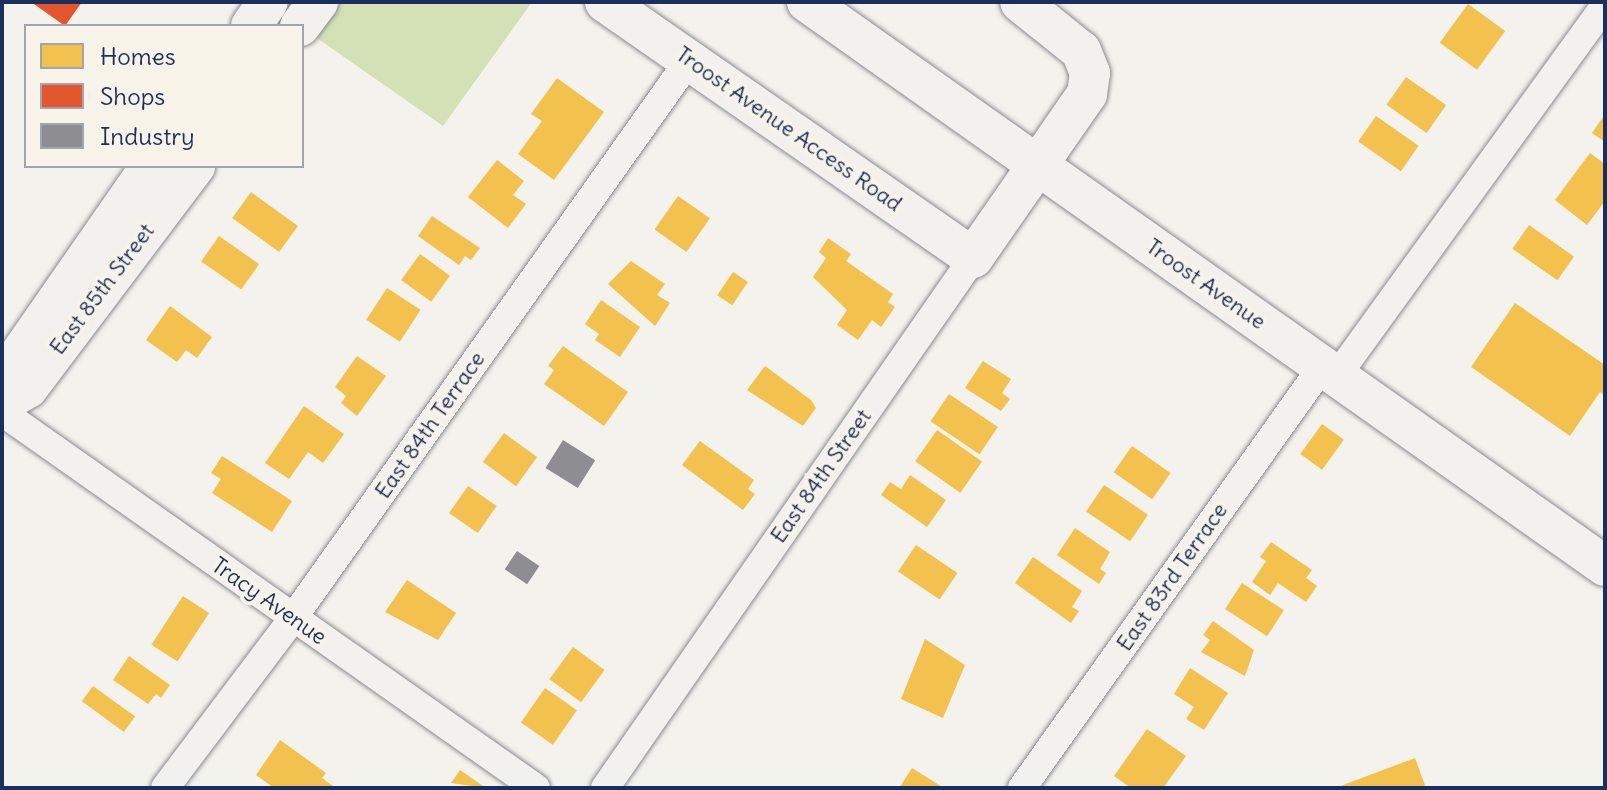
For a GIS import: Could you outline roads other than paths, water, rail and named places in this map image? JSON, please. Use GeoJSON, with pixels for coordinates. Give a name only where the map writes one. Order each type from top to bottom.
{"type":"FeatureCollection","features":[{"type":"Feature","properties":{"kind":"main road"},"geometry":{"type":"LineString","coordinates":[[252,24],[268,2]]}},
{"type":"Feature","properties":{"kind":"main road"},"geometry":{"type":"LineString","coordinates":[[302,24],[318,2]]}},
{"type":"Feature","properties":{"kind":"main road","name":"Troost Avenue Access Road"},"geometry":{"type":"LineString","coordinates":[[605,2],[973,258]]}},
{"type":"Feature","properties":{"kind":"main road","name":"Troost Avenue"},"geometry":{"type":"LineString","coordinates":[[807,2],[1605,566]]}},
{"type":"Feature","properties":{"kind":"main road"},"geometry":{"type":"LineString","coordinates":[[1020,2],[1081,51],[1090,73],[1078,114],[1041,167]]}},
{"type":"Feature","properties":{"kind":"main road","name":"East 84th Street"},"geometry":{"type":"LineString","coordinates":[[973,258],[1041,167]]}},
{"type":"Feature","properties":{"kind":"main road","name":"East 85th Street"},"geometry":{"type":"LineString","coordinates":[[2,380],[150,168]]}},
{"type":"Feature","properties":{"kind":"main road","name":"East 85th Street"},"geometry":{"type":"LineString","coordinates":[[2,403],[28,388],[193,168]]}},
{"type":"Feature","properties":{"kind":"street","name":"East 83rd Terrace"},"geometry":{"type":"LineString","coordinates":[[1022,788],[1329,372],[1605,6]]}},
{"type":"Feature","properties":{"kind":"street","name":"East 84th Terrace"},"geometry":{"type":"LineString","coordinates":[[165,788],[293,618],[690,59]]}},
{"type":"Feature","properties":{"kind":"street","name":"East 84th Street"},"geometry":{"type":"LineString","coordinates":[[605,788],[973,258]]}},
{"type":"Feature","properties":{"kind":"street","name":"Tracy Avenue"},"geometry":{"type":"LineString","coordinates":[[2,412],[536,788]]}}]}
